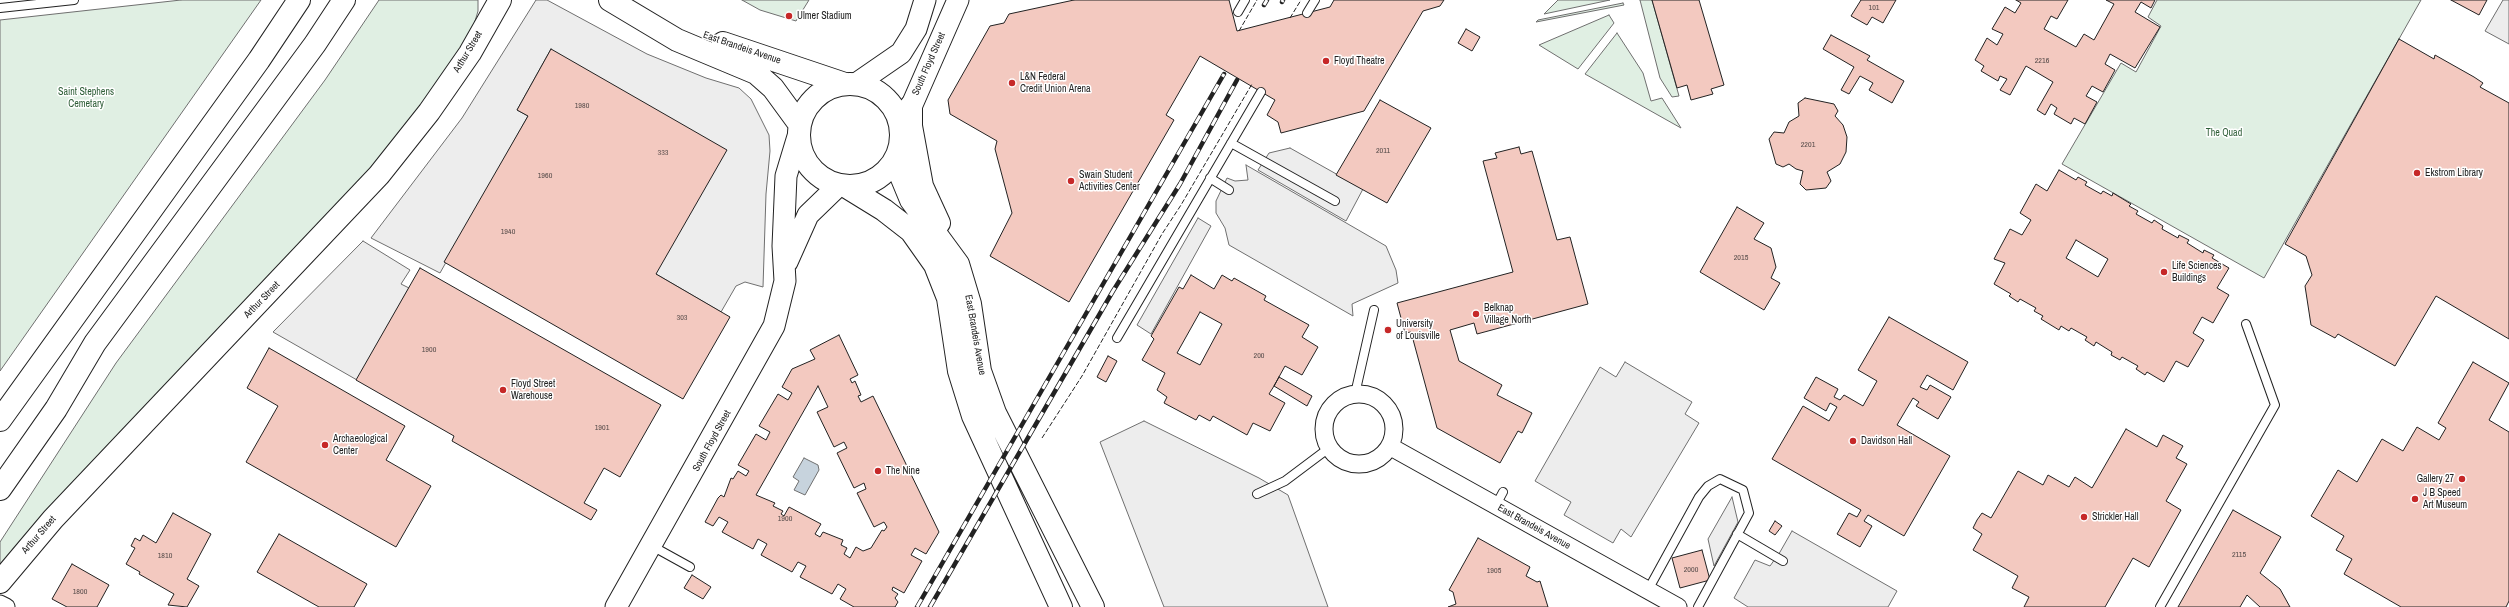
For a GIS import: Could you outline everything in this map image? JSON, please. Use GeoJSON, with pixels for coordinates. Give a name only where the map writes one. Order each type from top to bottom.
{"type":"FeatureCollection","features":[{"type":"Feature","properties":{"kind":"main road"},"geometry":{"type":"LineString","coordinates":[[0,420],[260,60],[299,0]]}},
{"type":"Feature","properties":{"kind":"main road"},"geometry":{"type":"LineString","coordinates":[[0,489],[56,409],[95,343],[310,50],[344,0]]}},
{"type":"Feature","properties":{"kind":"main road","name":"Arthur Street"},"geometry":{"type":"LineString","coordinates":[[0,582],[53,519],[379,175],[470,54],[488,10],[500,0]]}},
{"type":"Feature","properties":{"kind":"main road","name":"East Brandeis Avenue"},"geometry":{"type":"LineString","coordinates":[[610,0],[638,15],[677,40],[756,73],[773,88],[799,129]]}},
{"type":"Feature","properties":{"kind":"main road","name":"East Brandeis Avenue"},"geometry":{"type":"LineString","coordinates":[[638,15],[690,30],[735,48],[851,84]]}},
{"type":"Feature","properties":{"kind":"main road"},"geometry":{"type":"LineString","coordinates":[[851,84],[867,86],[887,98],[894,108],[901,129],[898,153],[892,165],[877,178],[858,186],[842,185],[824,179],[812,169],[801,148],[799,129],[803,115],[813,100],[828,89],[851,84]]}},
{"type":"Feature","properties":{"kind":"main road"},"geometry":{"type":"LineString","coordinates":[[911,106],[910,126],[922,186],[953,255]]}},
{"type":"Feature","properties":{"kind":"main road","name":"East Brandeis Avenue"},"geometry":{"type":"LineString","coordinates":[[898,153],[899,171],[910,200],[953,255],[966,289],[976,353],[987,392],[1093,607]]}},
{"type":"Feature","properties":{"kind":"main road","name":"East Brandeis Avenue"},"geometry":{"type":"LineString","coordinates":[[842,185],[884,210],[911,231],[935,265],[948,298],[959,371],[973,416],[1061,607]]}},
{"type":"Feature","properties":{"kind":"street"},"geometry":{"type":"LineString","coordinates":[[851,84],[901,53],[916,29],[925,0]]}},
{"type":"Feature","properties":{"kind":"street","name":"South Floyd Street"},"geometry":{"type":"LineString","coordinates":[[901,129],[958,0]]}},
{"type":"Feature","properties":{"kind":"street","name":"South Floyd Street"},"geometry":{"type":"LineString","coordinates":[[616,607],[652,546],[769,337],[781,306],[785,266],[782,246],[786,176],[799,129]]}},
{"type":"Feature","properties":{"kind":"street","name":"South Floyd Street"},"geometry":{"type":"LineString","coordinates":[[785,266],[808,215],[842,185]]}},
{"type":"Feature","properties":{"kind":"street"},"geometry":{"type":"LineString","coordinates":[[1355,394],[1371,396],[1386,405],[1395,425],[1391,447],[1384,455],[1365,465],[1344,462],[1329,448],[1324,436],[1324,425],[1334,404],[1355,394]]}},
{"type":"Feature","properties":{"kind":"street","name":"East Brandeis Avenue"},"geometry":{"type":"LineString","coordinates":[[1391,447],[1499,499],[1672,606]]}},
{"type":"Feature","properties":{"kind":"street"},"geometry":{"type":"LineString","coordinates":[[0,604],[6,607]]}},
{"type":"Feature","properties":{"kind":"lane"},"geometry":{"type":"LineString","coordinates":[[0,8],[74,0]]}},
{"type":"Feature","properties":{"kind":"lane"},"geometry":{"type":"LineString","coordinates":[[1238,12],[1245,0]]}},
{"type":"Feature","properties":{"kind":"lane"},"geometry":{"type":"LineString","coordinates":[[1308,13],[1315,0]]}},
{"type":"Feature","properties":{"kind":"lane"},"geometry":{"type":"LineString","coordinates":[[1117,338],[1261,92]]}},
{"type":"Feature","properties":{"kind":"lane"},"geometry":{"type":"LineString","coordinates":[[1231,143],[1335,201]]}},
{"type":"Feature","properties":{"kind":"lane"},"geometry":{"type":"LineString","coordinates":[[1210,178],[1229,190]]}},
{"type":"Feature","properties":{"kind":"lane"},"geometry":{"type":"LineString","coordinates":[[1355,394],[1374,310]]}},
{"type":"Feature","properties":{"kind":"lane"},"geometry":{"type":"LineString","coordinates":[[2160,607],[2275,404],[2246,324]]}},
{"type":"Feature","properties":{"kind":"lane"},"geometry":{"type":"LineString","coordinates":[[1257,494],[1285,482],[1329,448]]}},
{"type":"Feature","properties":{"kind":"lane"},"geometry":{"type":"LineString","coordinates":[[1648,590],[1699,497],[1708,486],[1720,479],[1743,490],[1749,513],[1698,607]]}},
{"type":"Feature","properties":{"kind":"lane"},"geometry":{"type":"LineString","coordinates":[[1737,534],[1783,562]]}},
{"type":"Feature","properties":{"kind":"lane"},"geometry":{"type":"LineString","coordinates":[[652,546],[690,567]]}},
{"type":"Feature","properties":{"kind":"green space","name":"Saint Stephens Cemetary"},"geometry":{"type":"Polygon","coordinates":[[[181,0],[261,0],[0,371],[0,20],[181,0]]]}},
{"type":"Feature","properties":{"kind":"green space"},"geometry":{"type":"Polygon","coordinates":[[[379,0],[478,0],[478,11],[473,28],[443,76],[384,155],[0,568],[0,542],[116,363],[325,80],[379,0]]]}},
{"type":"Feature","properties":{"kind":"green space","name":"Ulmer Stadium"},"geometry":{"type":"Polygon","coordinates":[[[742,0],[809,0],[796,21],[760,10],[742,0]]]}},
{"type":"Feature","properties":{"kind":"green space"},"geometry":{"type":"Polygon","coordinates":[[[1558,0],[1610,0],[1544,14],[1558,0]]]}},
{"type":"Feature","properties":{"kind":"green space"},"geometry":{"type":"Polygon","coordinates":[[[1640,0],[1652,0],[1679,96],[1672,97],[1660,78],[1640,0]]]}},
{"type":"Feature","properties":{"kind":"green space","name":"The Quad"},"geometry":{"type":"Polygon","coordinates":[[[2157,0],[2421,0],[2264,278],[2062,164],[2121,63],[2136,72],[2161,26],[2148,17],[2157,0]]]}},
{"type":"Feature","properties":{"kind":"green space"},"geometry":{"type":"Polygon","coordinates":[[[1623,3],[1624,5],[1536,22],[1538,20],[1623,3]]]}},
{"type":"Feature","properties":{"kind":"green space"},"geometry":{"type":"Polygon","coordinates":[[[1609,15],[1614,23],[1578,69],[1539,45],[1609,15]]]}},
{"type":"Feature","properties":{"kind":"green space"},"geometry":{"type":"Polygon","coordinates":[[[1617,33],[1643,73],[1651,101],[1662,98],[1681,128],[1585,74],[1617,33]]]}},
{"type":"Feature","properties":{"kind":"shaded area"},"geometry":{"type":"Polygon","coordinates":[[[536,0],[547,0],[647,54],[706,78],[739,88],[751,99],[769,135],[770,151],[766,194],[763,287],[745,282],[736,286],[721,312],[656,274],[551,49],[517,110],[528,116],[440,273],[371,238],[462,118],[536,0]]]}},
{"type":"Feature","properties":{"kind":"shaded area"},"geometry":{"type":"Polygon","coordinates":[[[2503,0],[2509,0],[2509,44],[2485,31],[2503,0]]]}},
{"type":"Feature","properties":{"kind":"shaded area"},"geometry":{"type":"Polygon","coordinates":[[[1290,148],[1363,189],[1346,221],[1258,170],[1269,153],[1290,148]]]}},
{"type":"Feature","properties":{"kind":"shaded area"},"geometry":{"type":"Polygon","coordinates":[[[1246,165],[1386,246],[1396,270],[1398,283],[1352,304],[1353,316],[1229,245],[1225,228],[1216,213],[1216,201],[1227,178],[1235,181],[1248,180],[1246,165]]]}},
{"type":"Feature","properties":{"kind":"shaded area"},"geometry":{"type":"Polygon","coordinates":[[[1198,218],[1211,226],[1151,334],[1137,325],[1198,218]]]}},
{"type":"Feature","properties":{"kind":"shaded area"},"geometry":{"type":"Polygon","coordinates":[[[363,241],[410,270],[401,284],[409,288],[357,380],[273,332],[363,241]]]}},
{"type":"Feature","properties":{"kind":"shaded area"},"geometry":{"type":"Polygon","coordinates":[[[1625,362],[1692,402],[1685,414],[1699,423],[1631,537],[1621,529],[1613,543],[1564,515],[1571,502],[1535,481],[1600,367],[1616,377],[1625,362]]]}},
{"type":"Feature","properties":{"kind":"shaded area"},"geometry":{"type":"Polygon","coordinates":[[[1144,421],[1259,478],[1288,495],[1328,607],[1164,607],[1100,442],[1144,421]]]}},
{"type":"Feature","properties":{"kind":"shaded area"},"geometry":{"type":"Polygon","coordinates":[[[804,458],[818,465],[819,470],[805,495],[794,490],[799,481],[793,477],[804,458]]]}},
{"type":"Feature","properties":{"kind":"shaded area"},"geometry":{"type":"Polygon","coordinates":[[[1732,497],[1738,522],[1714,566],[1708,539],[1732,497]]]}},
{"type":"Feature","properties":{"kind":"shaded area"},"geometry":{"type":"Polygon","coordinates":[[[1792,531],[1897,591],[1888,607],[1748,607],[1734,598],[1755,560],[1770,566],[1792,531]]]}},
{"type":"Feature","properties":{"kind":"building","name":"Swain Student Activities Center"},"geometry":{"type":"Polygon","coordinates":[[[1074,0],[1229,0],[1237,31],[1330,7],[1334,0],[1444,0],[1440,6],[1423,11],[1364,111],[1281,133],[1278,122],[1267,115],[1275,100],[1200,56],[1166,115],[1174,120],[1069,302],[990,256],[1012,213],[995,149],[997,141],[950,114],[948,100],[990,26],[1004,23],[1009,14],[1074,0]]]}},
{"type":"Feature","properties":{"kind":"building"},"geometry":{"type":"Polygon","coordinates":[[[1652,0],[1699,0],[1724,85],[1711,89],[1713,94],[1691,100],[1687,85],[1677,88],[1652,0]]]}},
{"type":"Feature","properties":{"kind":"building"},"geometry":{"type":"Polygon","coordinates":[[[1861,0],[1896,0],[1883,23],[1872,17],[1867,25],[1851,16],[1861,0]]]}},
{"type":"Feature","properties":{"kind":"building"},"geometry":{"type":"Polygon","coordinates":[[[2016,0],[2068,0],[2057,19],[2051,16],[2044,29],[2076,47],[2084,34],[2094,40],[2114,4],[2106,0],[2155,0],[2151,8],[2141,2],[2135,12],[2160,27],[2135,68],[2110,54],[2105,64],[2115,70],[2103,92],[2092,86],[2086,96],[2097,102],[2085,124],[2074,118],[2071,124],[2054,114],[2057,108],[2051,104],[2045,115],[2037,110],[2053,82],[2026,66],[2010,95],[2000,90],[2007,79],[2000,76],[1998,81],[1981,71],[1984,66],[1975,60],[1987,38],[1997,45],[2003,34],[1992,29],[2005,7],[2015,13],[2021,3],[2016,0]]]}},
{"type":"Feature","properties":{"kind":"building"},"geometry":{"type":"Polygon","coordinates":[[[2451,0],[2487,0],[2479,15],[2451,0]]]}},
{"type":"Feature","properties":{"kind":"building"},"geometry":{"type":"Polygon","coordinates":[[[1466,29],[1480,37],[1472,51],[1458,43],[1466,29]]]}},
{"type":"Feature","properties":{"kind":"building"},"geometry":{"type":"Polygon","coordinates":[[[1831,35],[1870,56],[1867,60],[1904,81],[1892,103],[1869,90],[1873,83],[1860,76],[1849,94],[1841,90],[1854,67],[1823,49],[1831,35]]]}},
{"type":"Feature","properties":{"kind":"building","name":"Ekstrom Library"},"geometry":{"type":"Polygon","coordinates":[[[2399,39],[2434,59],[2435,55],[2474,77],[2483,83],[2480,87],[2509,103],[2509,339],[2436,296],[2395,366],[2338,334],[2335,338],[2311,325],[2305,286],[2312,275],[2306,256],[2285,244],[2399,39]]]}},
{"type":"Feature","properties":{"kind":"building"},"geometry":{"type":"Polygon","coordinates":[[[551,49],[727,150],[656,274],[730,317],[683,399],[444,262],[528,116],[517,110],[551,49]]]}},
{"type":"Feature","properties":{"kind":"building"},"geometry":{"type":"Polygon","coordinates":[[[1805,98],[1834,104],[1838,111],[1835,116],[1843,125],[1847,137],[1846,152],[1840,164],[1827,172],[1831,181],[1826,188],[1806,190],[1800,184],[1803,171],[1796,169],[1789,164],[1783,167],[1776,164],[1769,139],[1774,132],[1784,133],[1789,122],[1799,116],[1798,103],[1805,98]]]}},
{"type":"Feature","properties":{"kind":"building"},"geometry":{"type":"Polygon","coordinates":[[[1380,100],[1431,128],[1387,203],[1336,175],[1380,100]]]}},
{"type":"Feature","properties":{"kind":"building","name":"Belknap Village North"},"geometry":{"type":"Polygon","coordinates":[[[1519,147],[1521,154],[1532,151],[1557,240],[1570,237],[1588,304],[1477,334],[1474,323],[1450,330],[1459,361],[1502,385],[1497,395],[1532,413],[1522,433],[1518,431],[1500,463],[1437,428],[1411,332],[1405,333],[1397,303],[1513,272],[1483,161],[1497,158],[1495,153],[1519,147]]]}},
{"type":"Feature","properties":{"kind":"building","name":"Life Sciences Buildings"},"geometry":{"type":"Polygon","coordinates":[[[2059,170],[2076,180],[2078,177],[2087,182],[2085,185],[2101,194],[2103,191],[2112,196],[2113,193],[2131,204],[2129,206],[2138,211],[2136,214],[2152,223],[2154,220],[2163,226],[2162,229],[2178,238],[2179,235],[2189,240],[2187,243],[2203,253],[2204,250],[2214,255],[2212,258],[2229,268],[2217,288],[2229,295],[2213,323],[2202,317],[2193,333],[2204,340],[2188,367],[2176,361],[2164,382],[2147,372],[2145,375],[2136,369],[2138,366],[2122,357],[2120,360],[2111,355],[2112,352],[2096,342],[2094,346],[2085,340],[2087,337],[2071,328],[2069,331],[2061,326],[2059,330],[2041,319],[2043,316],[2034,311],[2036,308],[2020,299],[2018,302],[2009,296],[2011,294],[1994,284],[2005,263],[1994,259],[2010,229],[2022,235],[2031,220],[2020,213],[2036,184],[2047,191],[2059,170]],[[2076,240],[2066,258],[2098,277],[2108,259],[2076,240]]]}},
{"type":"Feature","properties":{"kind":"building"},"geometry":{"type":"Polygon","coordinates":[[[1737,207],[1764,223],[1754,239],[1771,248],[1776,267],[1771,278],[1780,283],[1764,310],[1700,272],[1737,207]]]}},
{"type":"Feature","properties":{"kind":"building","name":"Floyd Street Warehouse"},"geometry":{"type":"Polygon","coordinates":[[[420,268],[661,405],[620,477],[604,468],[584,503],[597,510],[591,520],[452,441],[454,436],[356,380],[420,268]]]}},
{"type":"Feature","properties":{"kind":"building"},"geometry":{"type":"Polygon","coordinates":[[[1191,275],[1214,289],[1222,275],[1232,281],[1234,278],[1266,296],[1264,300],[1309,325],[1302,337],[1318,347],[1302,375],[1285,366],[1269,394],[1285,403],[1270,431],[1253,423],[1247,435],[1213,416],[1210,421],[1199,415],[1196,420],[1164,403],[1167,397],[1157,390],[1165,373],[1142,360],[1154,339],[1151,336],[1179,287],[1183,289],[1191,275]],[[1200,312],[1177,353],[1200,365],[1222,324],[1200,312]]]}},
{"type":"Feature","properties":{"kind":"building","name":"Davidson Hall"},"geometry":{"type":"Polygon","coordinates":[[[1889,317],[1968,362],[1953,390],[1927,375],[1920,387],[1927,390],[1930,385],[1951,397],[1938,419],[1916,406],[1919,402],[1913,398],[1897,425],[1950,456],[1904,536],[1868,515],[1864,521],[1872,526],[1860,547],[1837,534],[1849,513],[1857,517],[1861,510],[1772,459],[1803,406],[1829,421],[1837,407],[1830,403],[1826,411],[1804,398],[1816,377],[1838,389],[1834,397],[1840,400],[1844,395],[1863,406],[1877,381],[1858,370],[1889,317]]]}},
{"type":"Feature","properties":{"kind":"building","name":"The Nine"},"geometry":{"type":"Polygon","coordinates":[[[839,335],[858,375],[850,379],[852,383],[855,381],[861,395],[858,396],[861,402],[873,396],[939,532],[926,554],[915,548],[911,555],[922,561],[904,593],[893,587],[892,590],[898,594],[895,598],[898,602],[895,607],[854,607],[840,599],[846,589],[838,584],[832,594],[800,577],[806,566],[798,562],[792,572],[761,555],[767,544],[758,539],[753,549],[722,532],[728,522],[719,517],[713,526],[705,522],[718,498],[721,495],[724,497],[731,478],[733,479],[738,471],[746,476],[749,471],[738,465],[756,434],[766,440],[770,432],[759,426],[778,394],[788,400],[792,393],[782,387],[792,369],[815,359],[810,350],[839,335]],[[818,386],[756,495],[775,503],[773,506],[783,511],[781,514],[784,516],[789,507],[821,524],[815,534],[820,537],[823,532],[843,540],[841,545],[847,548],[844,554],[850,558],[856,547],[863,551],[871,548],[882,530],[884,531],[887,527],[884,522],[874,527],[857,493],[866,489],[864,483],[854,488],[837,453],[847,448],[844,442],[834,447],[817,412],[828,407],[818,386]]]}},
{"type":"Feature","properties":{"kind":"building","name":"Archaeological Center"},"geometry":{"type":"Polygon","coordinates":[[[269,348],[405,426],[386,460],[431,486],[396,547],[246,462],[278,406],[247,388],[269,348]]]}},
{"type":"Feature","properties":{"kind":"building"},"geometry":{"type":"Polygon","coordinates":[[[1108,356],[1117,361],[1106,382],[1097,377],[1108,356]]]}},
{"type":"Feature","properties":{"kind":"building","name":"J B Speed Art Museum"},"geometry":{"type":"Polygon","coordinates":[[[2473,362],[2509,383],[2489,420],[2509,432],[2509,601],[2506,607],[2401,607],[2344,574],[2352,559],[2336,550],[2344,536],[2311,516],[2338,470],[2357,482],[2382,439],[2403,451],[2417,427],[2439,440],[2446,428],[2438,423],[2473,362]]]}},
{"type":"Feature","properties":{"kind":"building"},"geometry":{"type":"Polygon","coordinates":[[[1279,377],[1312,396],[1307,406],[1274,386],[1279,377]]]}},
{"type":"Feature","properties":{"kind":"building","name":"Strickler Hall"},"geometry":{"type":"Polygon","coordinates":[[[2126,429],[2157,447],[2163,435],[2183,446],[2176,458],[2187,464],[2166,501],[2181,510],[2149,567],[2133,558],[2105,607],[2024,607],[2029,597],[2012,588],[2018,576],[1973,550],[1982,534],[1973,528],[1977,520],[1982,513],[1991,518],[2018,471],[2043,485],[2048,475],[2069,487],[2075,477],[2092,488],[2126,429]]]}},
{"type":"Feature","properties":{"kind":"building"},"geometry":{"type":"Polygon","coordinates":[[[2233,510],[2281,537],[2260,573],[2280,589],[2290,607],[2260,607],[2247,595],[2240,607],[2178,607],[2233,510]]]}},
{"type":"Feature","properties":{"kind":"building"},"geometry":{"type":"Polygon","coordinates":[[[173,513],[211,534],[187,579],[199,586],[187,607],[168,605],[174,594],[139,574],[140,572],[126,564],[135,548],[131,546],[135,538],[140,541],[143,535],[156,543],[173,513]]]}},
{"type":"Feature","properties":{"kind":"building"},"geometry":{"type":"Polygon","coordinates":[[[1775,521],[1782,526],[1775,535],[1769,531],[1775,521]]]}},
{"type":"Feature","properties":{"kind":"building"},"geometry":{"type":"Polygon","coordinates":[[[279,534],[367,584],[354,607],[319,607],[257,572],[279,534]]]}},
{"type":"Feature","properties":{"kind":"building"},"geometry":{"type":"Polygon","coordinates":[[[1478,538],[1530,567],[1526,576],[1537,582],[1540,581],[1548,607],[1448,607],[1456,604],[1453,592],[1449,590],[1478,538]]]}},
{"type":"Feature","properties":{"kind":"building"},"geometry":{"type":"Polygon","coordinates":[[[1702,550],[1710,580],[1680,588],[1672,558],[1702,550]]]}},
{"type":"Feature","properties":{"kind":"building"},"geometry":{"type":"Polygon","coordinates":[[[72,564],[109,585],[97,607],[67,607],[52,599],[72,564]]]}},
{"type":"Feature","properties":{"kind":"building"},"geometry":{"type":"Polygon","coordinates":[[[692,575],[711,587],[703,599],[684,588],[692,575]]]}},
{"type":"Feature","properties":{"kind":"railway"},"geometry":{"type":"LineString","coordinates":[[1264,5],[1267,0]]}},
{"type":"Feature","properties":{"kind":"railway"},"geometry":{"type":"LineString","coordinates":[[917,607],[1224,74]]}},
{"type":"Feature","properties":{"kind":"railway"},"geometry":{"type":"LineString","coordinates":[[930,607],[1113,291],[1180,184],[1237,80]]}},
{"type":"Feature","properties":{"kind":"fence"},"geometry":{"type":"LineString","coordinates":[[1239,31],[1257,0]]}},
{"type":"Feature","properties":{"kind":"fence"},"geometry":{"type":"LineString","coordinates":[[1290,18],[1301,0]]}},
{"type":"Feature","properties":{"kind":"fence"},"geometry":{"type":"LineString","coordinates":[[1042,438],[1082,376],[1162,234],[1181,205],[1252,84]]}},
{"type":"Feature","properties":{"kind":"place","name":"Ulmer Stadium"},"geometry":{"type":"Point","coordinates":[789,16]}},
{"type":"Feature","properties":{"kind":"place","name":"Floyd Theatre"},"geometry":{"type":"Point","coordinates":[1326,61]}},
{"type":"Feature","properties":{"kind":"place","name":"L&N Federal Credit Union Arena"},"geometry":{"type":"Point","coordinates":[1012,83]}},
{"type":"Feature","properties":{"kind":"place","name":"Ekstrom Library"},"geometry":{"type":"Point","coordinates":[2417,173]}},
{"type":"Feature","properties":{"kind":"place","name":"Swain Student Activities Center"},"geometry":{"type":"Point","coordinates":[1071,181]}},
{"type":"Feature","properties":{"kind":"place","name":"Life Sciences Buildings"},"geometry":{"type":"Point","coordinates":[2164,272]}},
{"type":"Feature","properties":{"kind":"place","name":"Belknap Village North"},"geometry":{"type":"Point","coordinates":[1476,314]}},
{"type":"Feature","properties":{"kind":"place","name":"University of Louisville"},"geometry":{"type":"Point","coordinates":[1388,330]}},
{"type":"Feature","properties":{"kind":"place","name":"Floyd Street Warehouse"},"geometry":{"type":"Point","coordinates":[503,390]}},
{"type":"Feature","properties":{"kind":"place","name":"Davidson Hall"},"geometry":{"type":"Point","coordinates":[1853,441]}},
{"type":"Feature","properties":{"kind":"place","name":"Archaeological Center"},"geometry":{"type":"Point","coordinates":[325,445]}},
{"type":"Feature","properties":{"kind":"place","name":"The Nine"},"geometry":{"type":"Point","coordinates":[878,471]}},
{"type":"Feature","properties":{"kind":"place","name":"Gallery 27"},"geometry":{"type":"Point","coordinates":[2462,479]}},
{"type":"Feature","properties":{"kind":"place","name":"J B Speed Art Museum"},"geometry":{"type":"Point","coordinates":[2415,499]}},
{"type":"Feature","properties":{"kind":"place","name":"Strickler Hall"},"geometry":{"type":"Point","coordinates":[2084,517]}}]}
